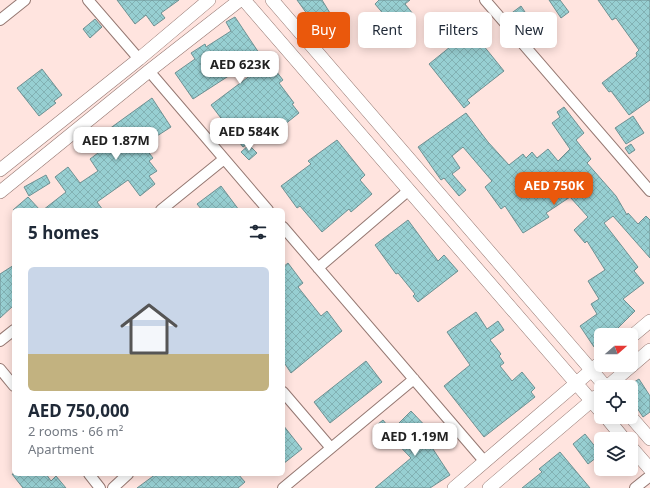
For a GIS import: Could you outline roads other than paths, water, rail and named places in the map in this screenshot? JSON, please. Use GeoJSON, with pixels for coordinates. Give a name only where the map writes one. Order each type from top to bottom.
{"type":"FeatureCollection","features":[{"type":"Feature","properties":{"kind":"street"},"geometry":{"type":"LineString","coordinates":[[0,20],[25,0]]}},
{"type":"Feature","properties":{"kind":"street"},"geometry":{"type":"LineString","coordinates":[[88,0],[139,59]]}},
{"type":"Feature","properties":{"kind":"street"},"geometry":{"type":"LineString","coordinates":[[0,170],[139,59],[208,0]]}},
{"type":"Feature","properties":{"kind":"street"},"geometry":{"type":"LineString","coordinates":[[0,192],[149,71],[240,0]]}},
{"type":"Feature","properties":{"kind":"street"},"geometry":{"type":"LineString","coordinates":[[244,0],[577,383],[594,395]]}},
{"type":"Feature","properties":{"kind":"street"},"geometry":{"type":"LineString","coordinates":[[272,0],[594,364]]}},
{"type":"Feature","properties":{"kind":"street"},"geometry":{"type":"LineString","coordinates":[[485,0],[650,191]]}},
{"type":"Feature","properties":{"kind":"street"},"geometry":{"type":"LineString","coordinates":[[149,71],[266,208]]}},
{"type":"Feature","properties":{"kind":"street"},"geometry":{"type":"LineString","coordinates":[[163,208],[224,159]]}},
{"type":"Feature","properties":{"kind":"street"},"geometry":{"type":"LineString","coordinates":[[318,268],[409,190]]}},
{"type":"Feature","properties":{"kind":"street"},"geometry":{"type":"LineString","coordinates":[[285,229],[485,462]]}},
{"type":"Feature","properties":{"kind":"street"},"geometry":{"type":"LineString","coordinates":[[638,331],[650,321]]}},
{"type":"Feature","properties":{"kind":"street"},"geometry":{"type":"LineString","coordinates":[[0,342],[12,332]]}},
{"type":"Feature","properties":{"kind":"street"},"geometry":{"type":"LineString","coordinates":[[614,380],[650,350]]}},
{"type":"Feature","properties":{"kind":"street"},"geometry":{"type":"LineString","coordinates":[[454,488],[594,368]]}},
{"type":"Feature","properties":{"kind":"street"},"geometry":{"type":"LineString","coordinates":[[0,369],[12,384]]}},
{"type":"Feature","properties":{"kind":"street"},"geometry":{"type":"LineString","coordinates":[[283,488],[414,379]]}},
{"type":"Feature","properties":{"kind":"street"},"geometry":{"type":"LineString","coordinates":[[285,394],[331,448]]}},
{"type":"Feature","properties":{"kind":"street"},"geometry":{"type":"LineString","coordinates":[[489,488],[594,398]]}},
{"type":"Feature","properties":{"kind":"street"},"geometry":{"type":"LineString","coordinates":[[612,424],[618,432]]}},
{"type":"Feature","properties":{"kind":"street"},"geometry":{"type":"LineString","coordinates":[[637,424],[650,439]]}},
{"type":"Feature","properties":{"kind":"street"},"geometry":{"type":"LineString","coordinates":[[635,488],[649,469],[638,456]]}},
{"type":"Feature","properties":{"kind":"street"},"geometry":{"type":"LineString","coordinates":[[90,476],[100,488]]}},
{"type":"Feature","properties":{"kind":"street"},"geometry":{"type":"LineString","coordinates":[[113,488],[126,476]]}}]}
